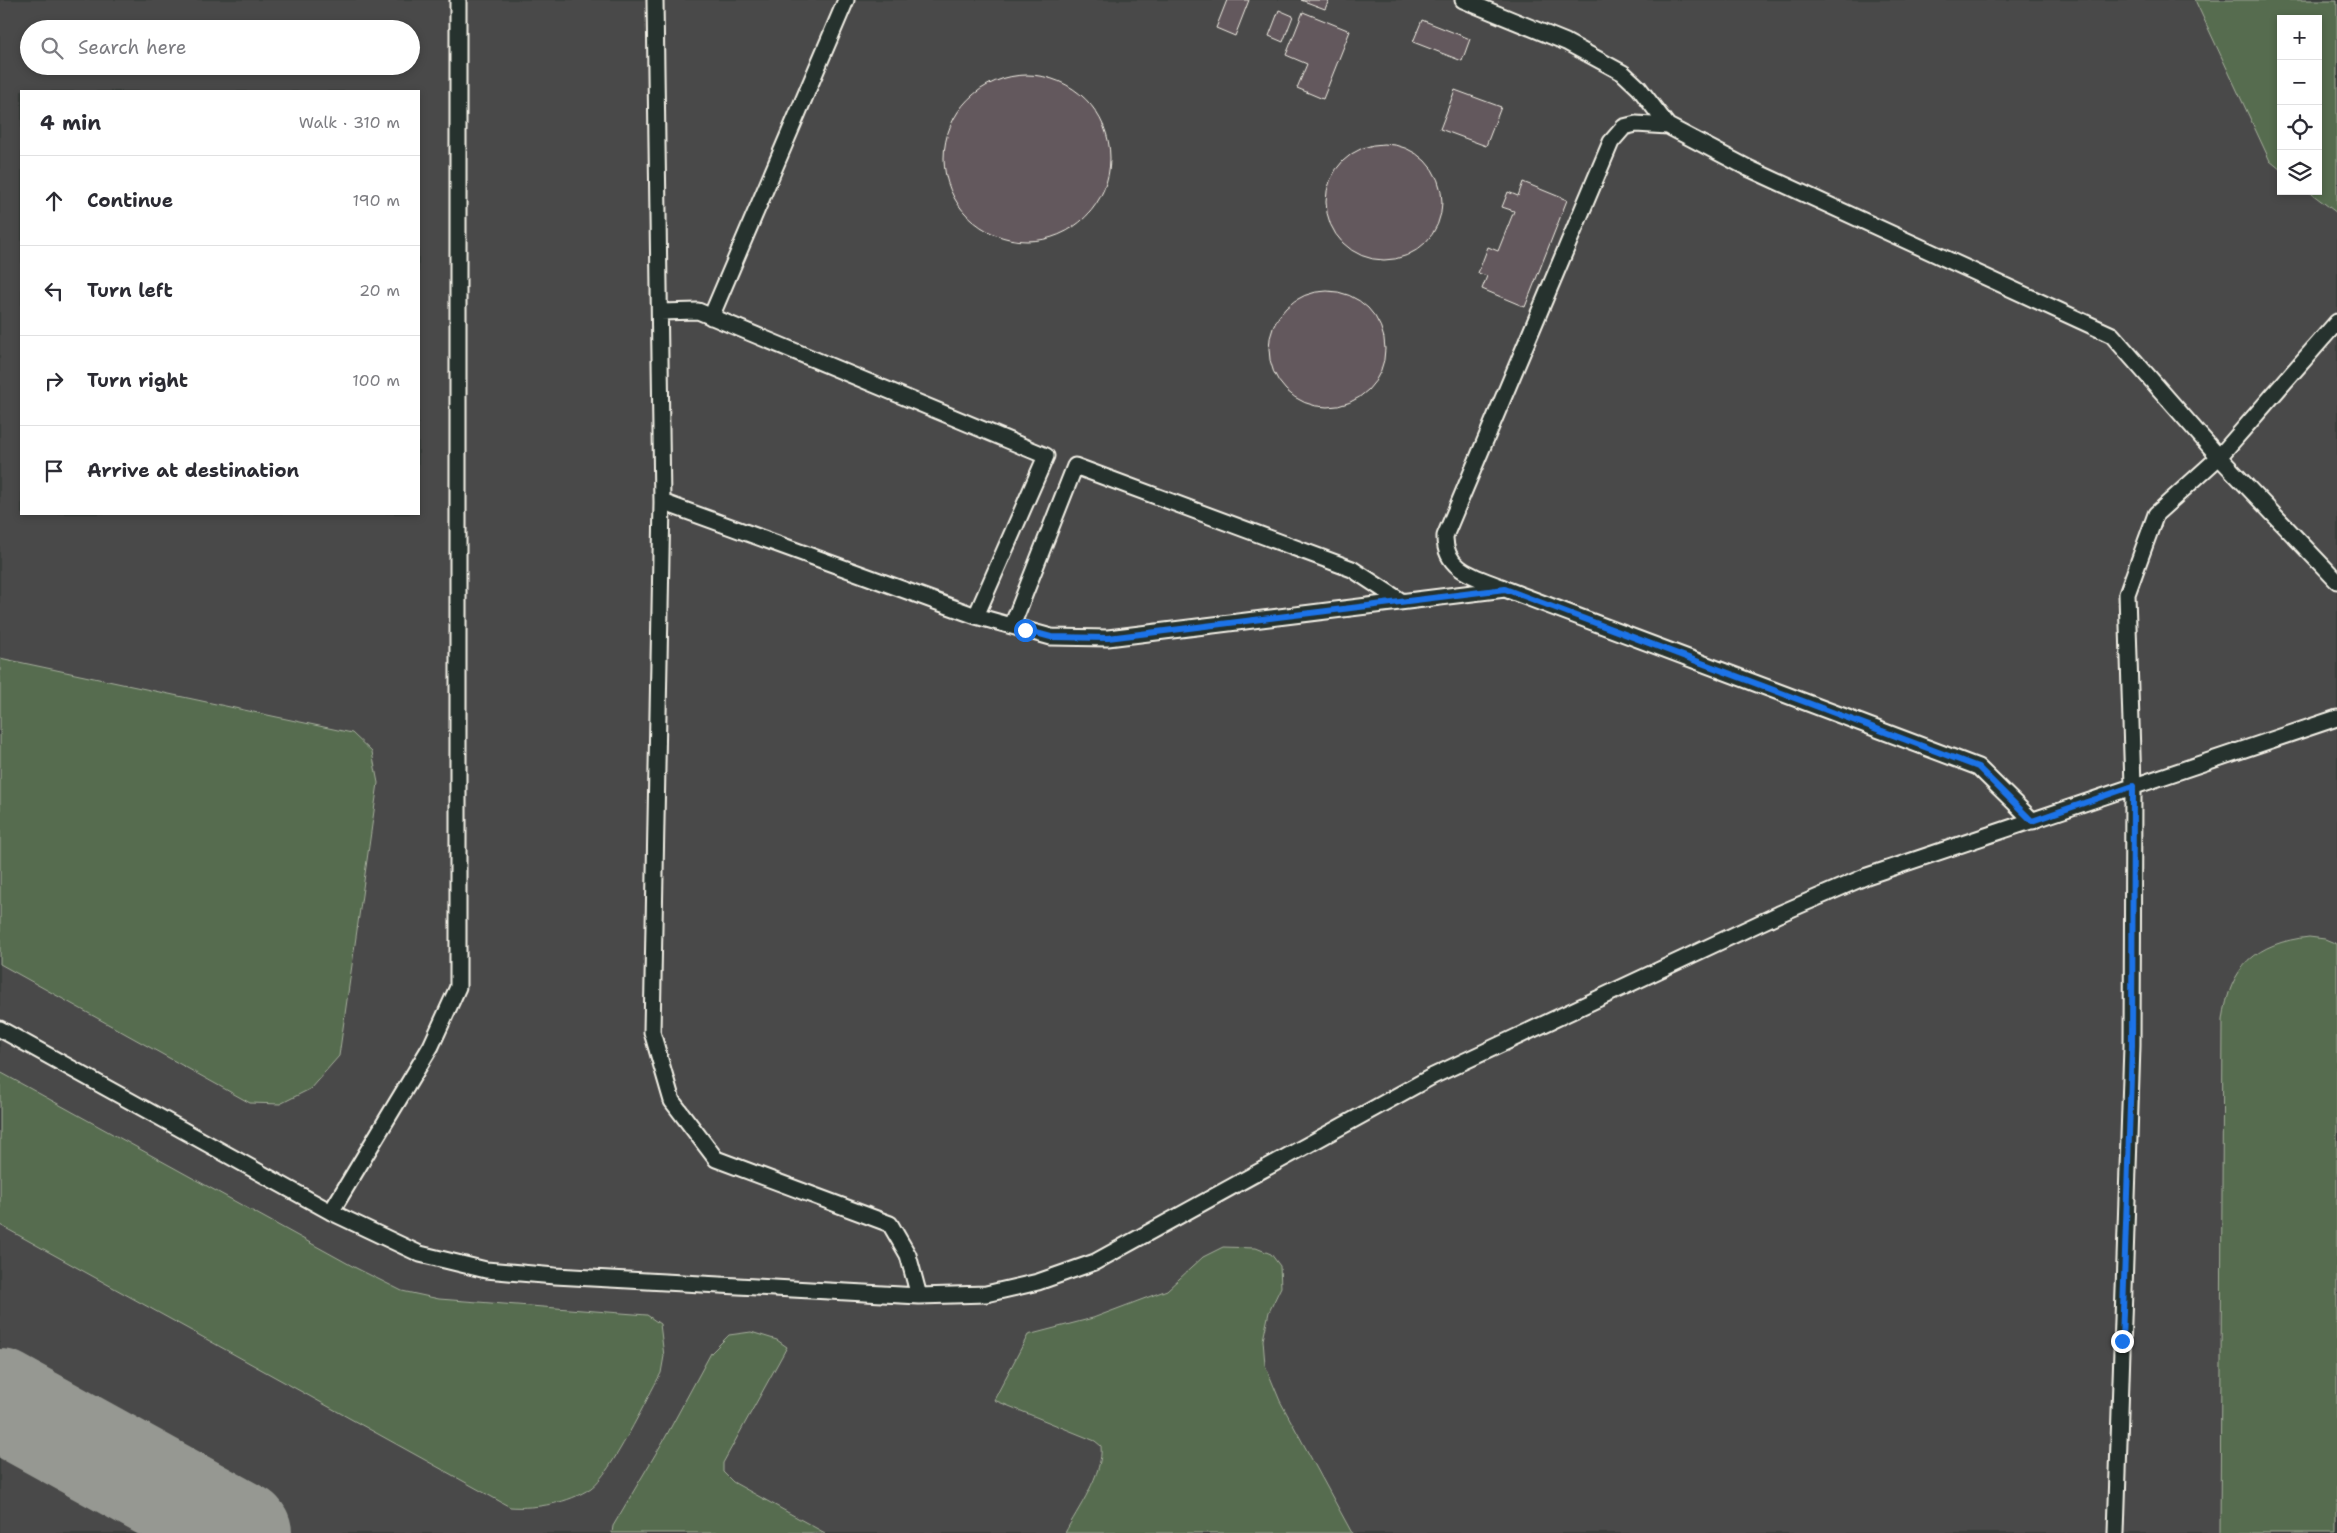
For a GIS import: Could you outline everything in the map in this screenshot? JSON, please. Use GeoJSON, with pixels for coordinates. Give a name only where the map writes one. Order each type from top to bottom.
{"type":"FeatureCollection","features":[{"type":"Feature","properties":{"kind":"lane"},"geometry":{"type":"LineString","coordinates":[[331,1212],[431,1046],[458,987],[458,0]]}},
{"type":"Feature","properties":{"kind":"lane"},"geometry":{"type":"LineString","coordinates":[[655,0],[662,502],[652,1032],[672,1101],[716,1159],[890,1224],[908,1255],[919,1296]]}},
{"type":"Feature","properties":{"kind":"lane"},"geometry":{"type":"LineString","coordinates":[[711,317],[846,0]]}},
{"type":"Feature","properties":{"kind":"lane"},"geometry":{"type":"LineString","coordinates":[[1463,0],[1566,42],[1623,73],[1639,88],[1668,126]]}},
{"type":"Feature","properties":{"kind":"lane"},"geometry":{"type":"LineString","coordinates":[[2032,821],[1978,767],[1505,589],[1462,571],[1446,552],[1446,536],[1611,142],[1624,127],[1636,124],[1668,126],[1748,168],[2112,335],[2219,457],[2337,581]]}},
{"type":"Feature","properties":{"kind":"lane"},"geometry":{"type":"LineString","coordinates":[[660,312],[698,311],[1046,456],[976,616]]}},
{"type":"Feature","properties":{"kind":"lane"},"geometry":{"type":"LineString","coordinates":[[2116,1533],[2132,1046],[2133,786],[2127,594],[2156,514],[2219,457],[2337,322]]}},
{"type":"Feature","properties":{"kind":"lane"},"geometry":{"type":"LineString","coordinates":[[1012,626],[1075,466],[1352,569],[1401,601]]}},
{"type":"Feature","properties":{"kind":"lane"},"geometry":{"type":"LineString","coordinates":[[662,502],[976,616],[1051,637],[1108,638],[1505,589]]}},
{"type":"Feature","properties":{"kind":"lane"},"geometry":{"type":"LineString","coordinates":[[0,1029],[331,1212],[420,1254],[486,1270],[555,1276],[919,1296],[986,1294],[1038,1282],[1095,1262],[1434,1076],[1688,955],[1867,876],[2337,718]]}},
{"type":"Feature","properties":{"kind":"shaded area"},"geometry":{"type":"Polygon","coordinates":[[[0,0],[2337,0],[2337,1533],[0,1533],[0,0]]]}},
{"type":"Feature","properties":{"kind":"green space"},"geometry":{"type":"Polygon","coordinates":[[[2195,0],[2337,0],[2337,213],[2313,195],[2322,195],[2322,15],[2277,15],[2277,167],[2270,161],[2195,0]]]}},
{"type":"Feature","properties":{"kind":"green space"},"geometry":{"type":"Polygon","coordinates":[[[0,658],[352,733],[372,752],[378,783],[339,1056],[310,1089],[280,1104],[250,1103],[0,964],[0,658]]]}},
{"type":"Feature","properties":{"kind":"green space"},"geometry":{"type":"Polygon","coordinates":[[[2309,937],[2325,939],[2337,944],[2337,1533],[2220,1533],[2223,1020],[2232,985],[2239,972],[2249,960],[2274,945],[2309,937]]]}},
{"type":"Feature","properties":{"kind":"green space"},"geometry":{"type":"Polygon","coordinates":[[[0,1072],[354,1267],[402,1291],[439,1299],[647,1315],[660,1324],[664,1356],[661,1373],[618,1452],[599,1480],[591,1488],[573,1498],[552,1504],[510,1507],[0,1225],[0,1072]]]}},
{"type":"Feature","properties":{"kind":"green space"},"geometry":{"type":"Polygon","coordinates":[[[1223,1247],[1256,1248],[1271,1254],[1280,1266],[1281,1287],[1269,1312],[1263,1340],[1265,1365],[1280,1401],[1352,1533],[1065,1533],[1094,1479],[1101,1457],[1101,1446],[1095,1441],[994,1400],[1028,1335],[1093,1318],[1167,1290],[1203,1257],[1223,1247]]]}},
{"type":"Feature","properties":{"kind":"green space"},"geometry":{"type":"Polygon","coordinates":[[[751,1332],[777,1340],[787,1347],[723,1463],[723,1472],[733,1482],[825,1533],[612,1533],[613,1526],[665,1438],[711,1353],[729,1335],[751,1332]]]}},
{"type":"Feature","properties":{"kind":"building"},"geometry":{"type":"Polygon","coordinates":[[[1227,0],[1249,0],[1235,36],[1216,28],[1227,0]]]}},
{"type":"Feature","properties":{"kind":"building"},"geometry":{"type":"Polygon","coordinates":[[[1301,0],[1329,0],[1325,9],[1301,0]]]}},
{"type":"Feature","properties":{"kind":"building"},"geometry":{"type":"Polygon","coordinates":[[[1279,10],[1293,16],[1283,42],[1269,36],[1279,10]]]}},
{"type":"Feature","properties":{"kind":"building"},"geometry":{"type":"Polygon","coordinates":[[[1303,12],[1350,31],[1323,99],[1297,88],[1307,64],[1286,55],[1303,12]]]}},
{"type":"Feature","properties":{"kind":"building"},"geometry":{"type":"Polygon","coordinates":[[[1422,20],[1470,39],[1462,61],[1413,42],[1422,20]]]}},
{"type":"Feature","properties":{"kind":"building"},"geometry":{"type":"Polygon","coordinates":[[[1027,75],[1051,79],[1066,85],[1091,106],[1100,119],[1106,134],[1110,158],[1106,182],[1100,197],[1079,222],[1066,231],[1051,237],[1027,241],[1003,237],[988,231],[963,210],[954,197],[948,182],[944,158],[948,134],[954,119],[975,94],[988,85],[1003,79],[1027,75]]]}},
{"type":"Feature","properties":{"kind":"building"},"geometry":{"type":"Polygon","coordinates":[[[1455,90],[1501,107],[1486,146],[1440,129],[1455,90]]]}},
{"type":"Feature","properties":{"kind":"building"},"geometry":{"type":"Polygon","coordinates":[[[1384,144],[1406,148],[1425,161],[1438,180],[1442,202],[1438,224],[1425,243],[1406,256],[1384,260],[1362,256],[1343,243],[1330,224],[1326,202],[1330,180],[1343,161],[1362,148],[1384,144]]]}},
{"type":"Feature","properties":{"kind":"building"},"geometry":{"type":"Polygon","coordinates":[[[1523,182],[1567,200],[1525,307],[1482,289],[1487,276],[1478,273],[1488,247],[1498,251],[1514,211],[1502,207],[1508,192],[1518,196],[1523,182]]]}},
{"type":"Feature","properties":{"kind":"building"},"geometry":{"type":"Polygon","coordinates":[[[1327,291],[1349,295],[1359,300],[1368,308],[1376,317],[1381,327],[1385,349],[1381,371],[1376,381],[1368,390],[1359,398],[1349,403],[1327,407],[1305,403],[1295,398],[1286,390],[1278,381],[1273,371],[1269,349],[1273,327],[1278,317],[1286,308],[1295,300],[1305,295],[1327,291]]]}},
{"type":"Feature","properties":{"kind":"taxiway"},"geometry":{"type":"LineString","coordinates":[[0,1400],[241,1533]]}},
{"type":"Feature","properties":{"kind":"route"},"geometry":{"type":"LineString","coordinates":[[1025,630],[1051,637],[1108,638],[1505,589],[1978,767],[2032,821],[2133,786],[2132,1046],[2122,1341]]}}]}
